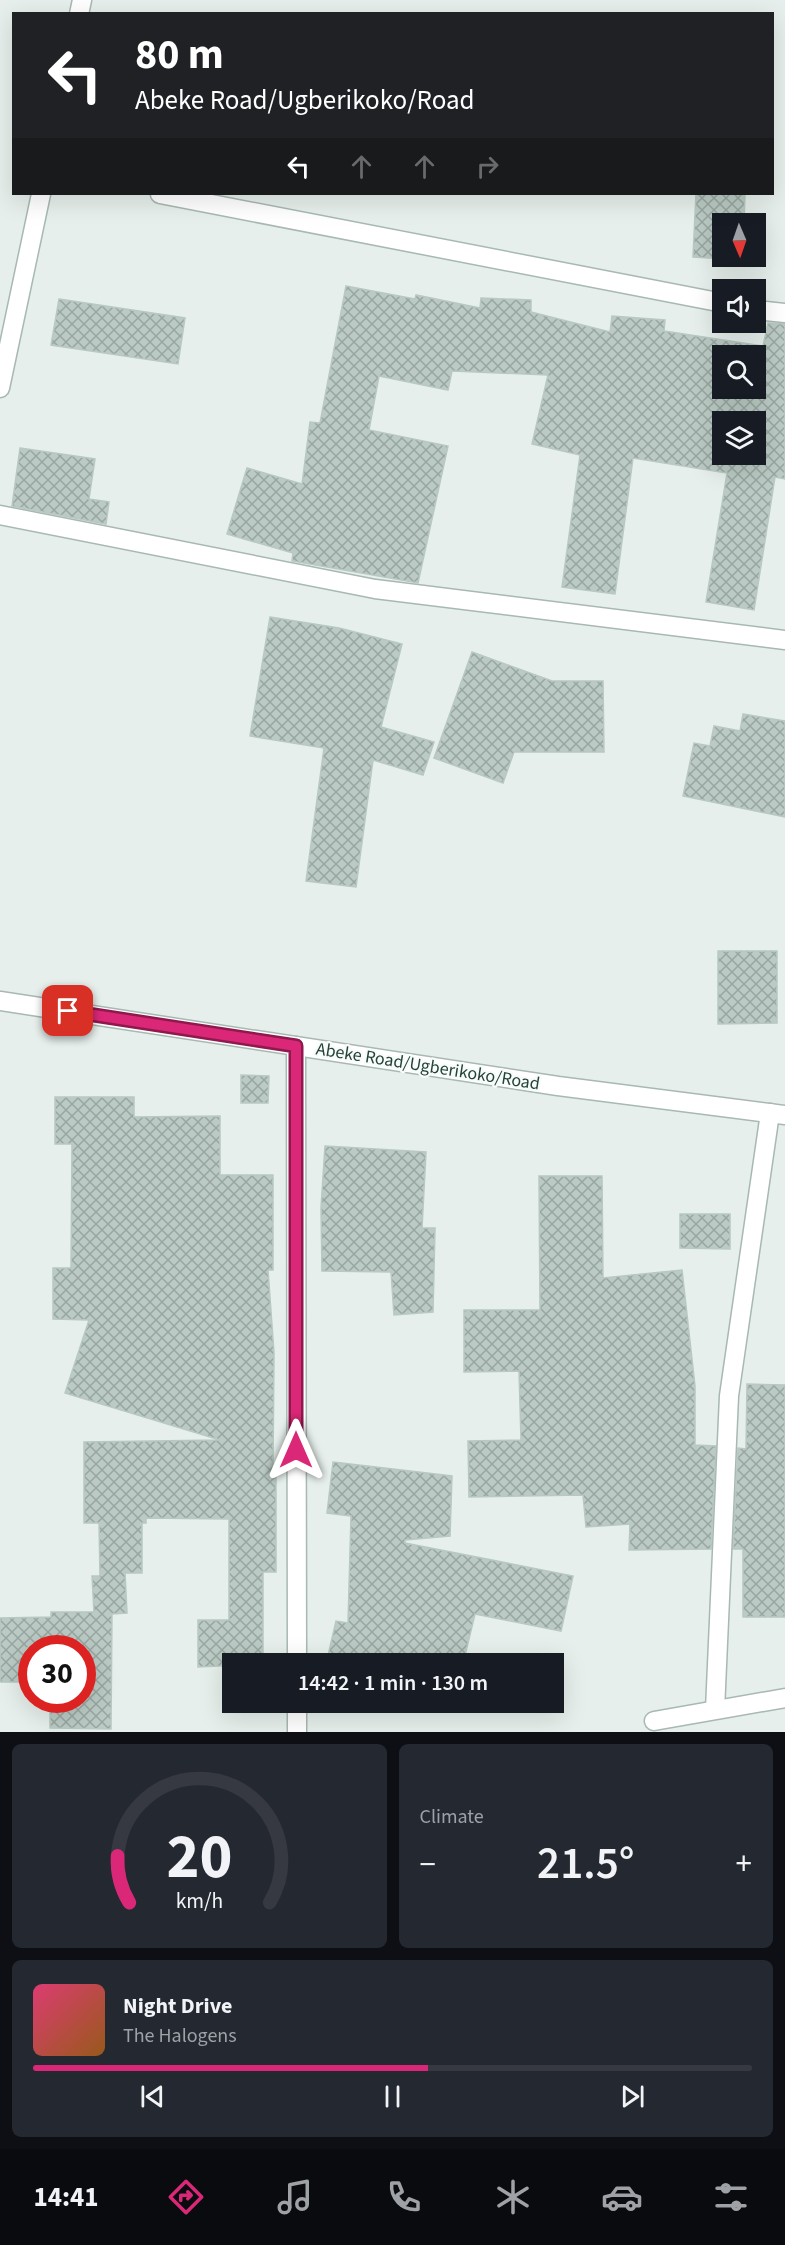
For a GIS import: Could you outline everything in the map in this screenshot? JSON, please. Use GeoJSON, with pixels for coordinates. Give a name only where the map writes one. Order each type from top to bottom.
{"type":"FeatureCollection","features":[{"type":"Feature","properties":{"kind":"street"},"geometry":{"type":"LineString","coordinates":[[0,388],[41,195]]}},
{"type":"Feature","properties":{"kind":"street"},"geometry":{"type":"LineString","coordinates":[[165,195],[712,301]]}},
{"type":"Feature","properties":{"kind":"street"},"geometry":{"type":"LineString","coordinates":[[766,311],[785,313]]}},
{"type":"Feature","properties":{"kind":"street"},"geometry":{"type":"LineString","coordinates":[[0,515],[375,588],[785,640]]}},
{"type":"Feature","properties":{"kind":"street","name":"Abeke Road/Ugberikoko/Road"},"geometry":{"type":"LineString","coordinates":[[0,1001],[558,1086],[778,1114]]}},
{"type":"Feature","properties":{"kind":"street"},"geometry":{"type":"LineString","coordinates":[[296,1046],[297,1653]]}},
{"type":"Feature","properties":{"kind":"street"},"geometry":{"type":"LineString","coordinates":[[716,1710],[729,1396],[778,1114]]}},
{"type":"Feature","properties":{"kind":"street"},"geometry":{"type":"LineString","coordinates":[[654,1721],[785,1698]]}},
{"type":"Feature","properties":{"kind":"street"},"geometry":{"type":"LineString","coordinates":[[297,1713],[297,1732]]}},
{"type":"Feature","properties":{"kind":"building"},"geometry":{"type":"Polygon","coordinates":[[[696,195],[745,195],[744,213],[712,213],[712,258],[693,257],[696,195]]]}},
{"type":"Feature","properties":{"kind":"building"},"geometry":{"type":"Polygon","coordinates":[[[346,286],[415,299],[416,295],[480,308],[481,298],[531,300],[531,312],[610,332],[612,316],[665,320],[664,331],[756,345],[712,345],[712,399],[766,399],[766,345],[763,345],[768,323],[785,324],[785,479],[775,477],[754,610],[706,602],[727,473],[633,458],[615,594],[562,587],[580,455],[532,444],[548,375],[452,371],[448,390],[379,376],[369,430],[448,446],[418,583],[292,561],[293,553],[227,534],[247,468],[302,484],[310,422],[320,423],[346,286]]]}},
{"type":"Feature","properties":{"kind":"building"},"geometry":{"type":"Polygon","coordinates":[[[59,299],[185,318],[178,364],[51,345],[59,299]]]}},
{"type":"Feature","properties":{"kind":"building"},"geometry":{"type":"Polygon","coordinates":[[[20,448],[95,459],[89,499],[109,502],[106,524],[12,506],[20,448]]]}},
{"type":"Feature","properties":{"kind":"building"},"geometry":{"type":"Polygon","coordinates":[[[270,617],[339,628],[402,644],[381,727],[434,742],[423,775],[373,760],[356,887],[306,881],[324,748],[250,736],[270,617]]]}},
{"type":"Feature","properties":{"kind":"building"},"geometry":{"type":"Polygon","coordinates":[[[472,652],[552,681],[603,681],[604,752],[514,752],[503,783],[434,758],[472,652]]]}},
{"type":"Feature","properties":{"kind":"building"},"geometry":{"type":"Polygon","coordinates":[[[743,714],[785,721],[785,817],[683,796],[694,743],[710,746],[714,726],[740,731],[743,714]]]}},
{"type":"Feature","properties":{"kind":"building"},"geometry":{"type":"Polygon","coordinates":[[[718,951],[777,951],[777,1023],[718,1024],[718,951]]]}},
{"type":"Feature","properties":{"kind":"building"},"geometry":{"type":"Polygon","coordinates":[[[241,1075],[269,1076],[268,1103],[241,1103],[241,1075]]]}},
{"type":"Feature","properties":{"kind":"building"},"geometry":{"type":"Polygon","coordinates":[[[55,1097],[134,1097],[134,1117],[220,1116],[220,1175],[273,1175],[273,1270],[268,1270],[274,1353],[273,1469],[276,1469],[276,1572],[263,1572],[263,1653],[222,1653],[222,1666],[198,1667],[198,1620],[229,1620],[229,1519],[146,1518],[146,1523],[142,1523],[142,1573],[125,1573],[127,1613],[112,1614],[111,1729],[50,1728],[50,1713],[96,1713],[96,1635],[18,1635],[18,1682],[0,1682],[0,1618],[51,1617],[51,1612],[94,1612],[92,1576],[100,1576],[99,1523],[84,1523],[84,1442],[220,1440],[65,1393],[89,1320],[53,1319],[53,1268],[71,1268],[72,1144],[55,1144],[55,1097]]]}},
{"type":"Feature","properties":{"kind":"building"},"geometry":{"type":"Polygon","coordinates":[[[325,1146],[426,1152],[422,1228],[435,1228],[433,1312],[394,1315],[391,1272],[322,1271],[321,1208],[325,1146]]]}},
{"type":"Feature","properties":{"kind":"building"},"geometry":{"type":"Polygon","coordinates":[[[539,1176],[602,1176],[603,1278],[682,1270],[695,1386],[695,1445],[716,1446],[711,1549],[629,1550],[630,1524],[586,1527],[583,1495],[469,1497],[468,1441],[521,1440],[519,1371],[464,1372],[464,1310],[540,1310],[539,1176]]]}},
{"type":"Feature","properties":{"kind":"building"},"geometry":{"type":"Polygon","coordinates":[[[680,1214],[730,1214],[730,1249],[680,1248],[680,1214]]]}},
{"type":"Feature","properties":{"kind":"building"},"geometry":{"type":"Polygon","coordinates":[[[747,1384],[785,1385],[785,1617],[743,1617],[743,1549],[733,1549],[738,1448],[746,1449],[747,1384]]]}},
{"type":"Feature","properties":{"kind":"building"},"geometry":{"type":"Polygon","coordinates":[[[333,1462],[452,1476],[450,1536],[405,1540],[405,1543],[573,1576],[561,1631],[475,1614],[466,1653],[329,1653],[336,1621],[348,1623],[351,1516],[327,1513],[333,1462]]]}},
{"type":"Feature","properties":{"kind":"route"},"geometry":{"type":"LineString","coordinates":[[68,1011],[296,1046],[296,1450]]}}]}
